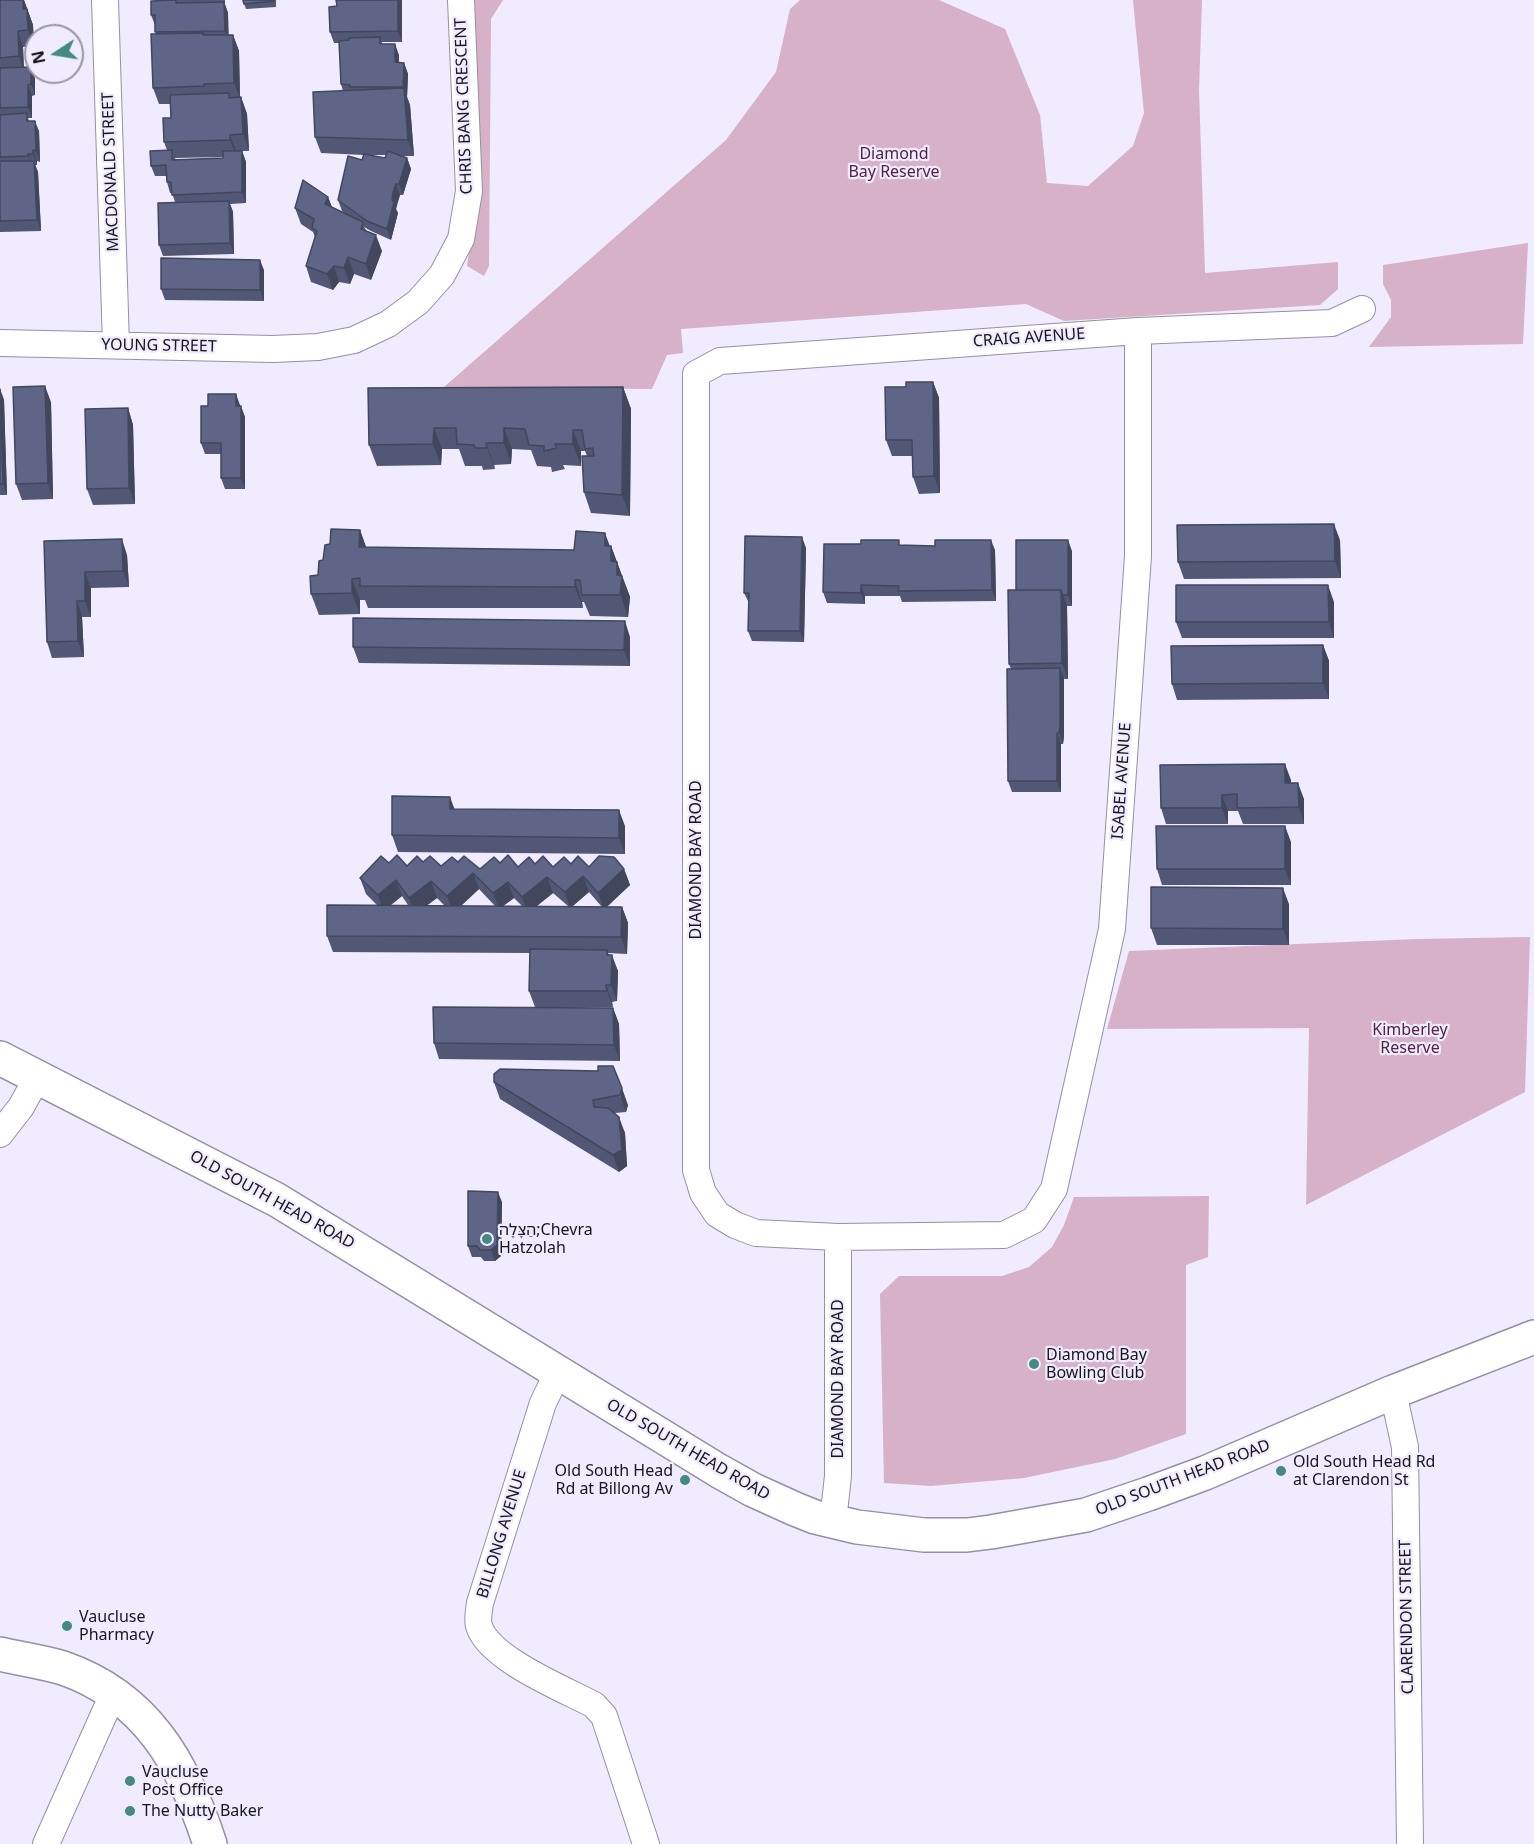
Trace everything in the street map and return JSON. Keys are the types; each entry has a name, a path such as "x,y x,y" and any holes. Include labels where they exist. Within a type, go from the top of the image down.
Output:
{"main road":[{"name":"OLD SOUTH HEAD ROAD","path":"0,1058 277,1200 753,1490 795,1509 833,1521 886,1532 966,1535 1086,1515 1205,1473 1393,1392 1534,1336"},
{"path":"0,1654 61,1668 90,1679 114,1692 144,1718 170,1753 193,1797 210,1844"}],"street":[{"name":"MACDONALD STREET","path":"105,0 116,345"},
{"name":"CHRIS BANG CRESCENT","path":"318,347 354,340 388,324 418,302 442,275 461,239 469,191 461,0"},
{"name":"CRAIG AVENUE","path":"696,374 720,361 1138,331 1332,323 1362,309"},
{"name":"ISABEL AVENUE","path":"1034,1220 1054,1189 1112,929 1138,556 1138,331"},
{"name":"YOUNG STREET","path":"0,343 273,349 318,347"},
{"name":"DIAMOND BAY ROAD","path":"696,374 696,1170 703,1193 717,1214 735,1225 756,1233 838,1237 1004,1235 1034,1220"},
{"path":"0,1134 13,1120 37,1078"},
{"name":"DIAMOND BAY ROAD","path":"833,1521 838,1476 838,1237"},
{"name":"BILLONG AVENUE","path":"558,1372 543,1403 480,1603 478,1625 486,1642 504,1658 594,1705 604,1716 646,1844"},
{"name":"CLARENDON STREET","path":"1393,1392 1405,1447 1410,1844"},
{"path":"46,1844 114,1692"}],"green space":[{"path":"463,0 503,0 491,19 489,266 484,276 467,266 472,232"},
{"name":"Diamond Bay Reserve","path":"800,0 939,0 1005,29 1040,115 1047,183 1088,186 1133,146 1144,113 1133,0 1202,0 1199,90 1205,273 1338,262 1338,289 1320,305 1064,321 1026,304 681,329 683,353 667,355 652,389 444,387 726,140 776,72 790,9"},
{"path":"1528,243 1523,344 1369,347 1391,317 1391,300 1383,284 1383,265"},
{"name":"Kimberley Reserve","path":"1530,937 1525,1092 1306,1205 1309,1028 1107,1029 1129,951 1417,939"},
{"name":"Diamond Bay Bowling Club","path":"1209,1196 1208,1257 1186,1265 1186,1434 1115,1459 1024,1478 931,1486 884,1483 880,1294 899,1276 1002,1276 1029,1267 1052,1247 1064,1225 1074,1197"}],"building":[{"path":"0,0 23,0 23,9 27,9 28,24 24,24 24,30 18,31 19,56 0,58"},
{"path":"176,0 176,3 224,2 225,31 155,32 155,15 151,15 151,1"},
{"path":"243,0 274,0 274,1 244,4"},
{"path":"336,0 398,0 398,31 330,32 329,7 337,6"},
{"path":"203,33 203,35 233,35 234,83 153,88 151,34"},
{"path":"380,37 380,44 395,44 395,62 404,63 403,87 350,87 350,85 341,84 339,41 349,40 349,38"},
{"path":"24,67 24,84 31,84 28,85 28,107 0,108 0,68"},
{"path":"404,88 408,140 315,137 313,92"},
{"path":"229,93 229,98 241,97 243,134 230,135 230,140 164,142 163,118 171,118 170,95"},
{"path":"27,113 27,121 35,121 36,151 33,150 33,154 28,154 29,156 0,157 0,115"},
{"path":"172,150 172,160 223,158 223,151 242,151 242,192 172,195 171,182 167,182 166,165 151,166 150,151"},
{"path":"388,151 407,158 399,184 396,184 393,192 394,202 387,229 367,221 338,200 348,156 362,160 364,154 385,158"},
{"path":"0,161 34,161 37,220 0,221"},
{"path":"303,180 328,197 325,204 363,222 361,229 376,235 366,264 348,257 344,268 334,266 327,274 306,266 317,231 312,228 314,219 295,208"},
{"path":"229,201 230,243 159,245 158,203"},
{"path":"161,258 260,260 260,290 161,289"},
{"path":"906,382 933,382 934,476 913,477 912,440 886,440 885,387 906,387"},
{"path":"45,386 48,483 16,484 13,387"},
{"path":"623,387 622,495 584,492 582,456 594,456 593,448 585,449 582,430 573,430 573,444 555,444 557,448 544,451 544,446 529,445 525,429 504,428 504,443 486,443 487,448 457,444 456,428 434,428 433,444 369,445 368,388"},
{"path":"0,389 3,484 0,484"},
{"path":"208,394 236,394 236,406 241,406 241,478 221,478 221,443 201,443 201,406 208,406"},
{"path":"128,408 129,488 87,489 85,409"},
{"path":"1334,524 1335,561 1178,562 1177,525"},
{"path":"331,529 360,530 359,547 574,550 576,531 605,533 605,546 611,546 611,561 617,562 617,575 622,576 620,595 582,595 580,580 575,580 575,587 360,586 360,578 352,579 352,593 311,594 310,576 318,575 319,561 323,560 325,545 330,544"},
{"path":"745,536 802,537 800,631 748,631 749,593 744,593"},
{"path":"122,539 123,571 85,572 85,601 77,601 78,641 47,642 44,541"},
{"path":"861,540 899,540 899,545 935,546 935,540 991,540 992,590 898,591 899,586 861,585 861,593 823,592 824,544 861,544"},
{"path":"1016,540 1068,540 1068,595 1063,595 1061,590 1016,590"},
{"path":"1176,585 1328,585 1329,622 1176,622"},
{"path":"1008,590 1061,590 1062,663 1009,664"},
{"path":"353,618 625,621 624,650 353,647"},
{"path":"1323,645 1323,683 1172,684 1171,646"},
{"path":"1060,668 1057,781 1008,781 1007,669"},
{"path":"1285,764 1285,783 1298,783 1299,807 1237,808 1237,794 1222,795 1222,808 1161,808 1160,765"},
{"path":"392,796 450,797 450,809 619,810 619,838 392,835"},
{"path":"1156,826 1285,826 1285,869 1157,869"},
{"path":"397,855 407,866 417,856 423,862 430,856 441,866 452,857 458,862 464,856 480,869 494,857 500,863 508,855 518,867 529,857 535,864 543,856 553,867 564,857 571,864 578,856 589,867 599,856 614,857 624,869 598,893 583,876 565,892 547,877 522,897 508,882 493,893 473,873 447,896 431,881 409,898 396,880 378,895 360,878 381,856 389,863"},
{"path":"1151,887 1283,888 1283,929 1151,928"},
{"path":"327,905 622,907 621,937 327,936"},
{"path":"530,949 607,950 607,955 612,955 611,985 606,985 607,991 529,991"},
{"path":"433,1007 613,1008 614,1045 434,1043"},
{"path":"598,1066 613,1066 622,1088 620,1095 593,1100 594,1107 608,1108 619,1117 622,1150 613,1155 494,1082 494,1074 500,1069 598,1071"},
{"name":"הַצָּלָה;Chevra Hatzolah","path":"468,1191 498,1192 497,1245 491,1250 480,1250 477,1246 468,1246"}],"place":[{"name":"הַצָּלָה;Chevra Hatzolah","path":"487,1239"},
{"name":"Diamond Bay Bowling Club","path":"1034,1364"},
{"name":"Old South Head Rd at Clarendon St","path":"1281,1471"},
{"name":"Old South Head Rd at Billong Av","path":"685,1480"},
{"name":"Vaucluse Pharmacy","path":"67,1626"},
{"name":"Vaucluse Post Office","path":"130,1781"},
{"name":"The Nutty Baker","path":"130,1811"}]}
